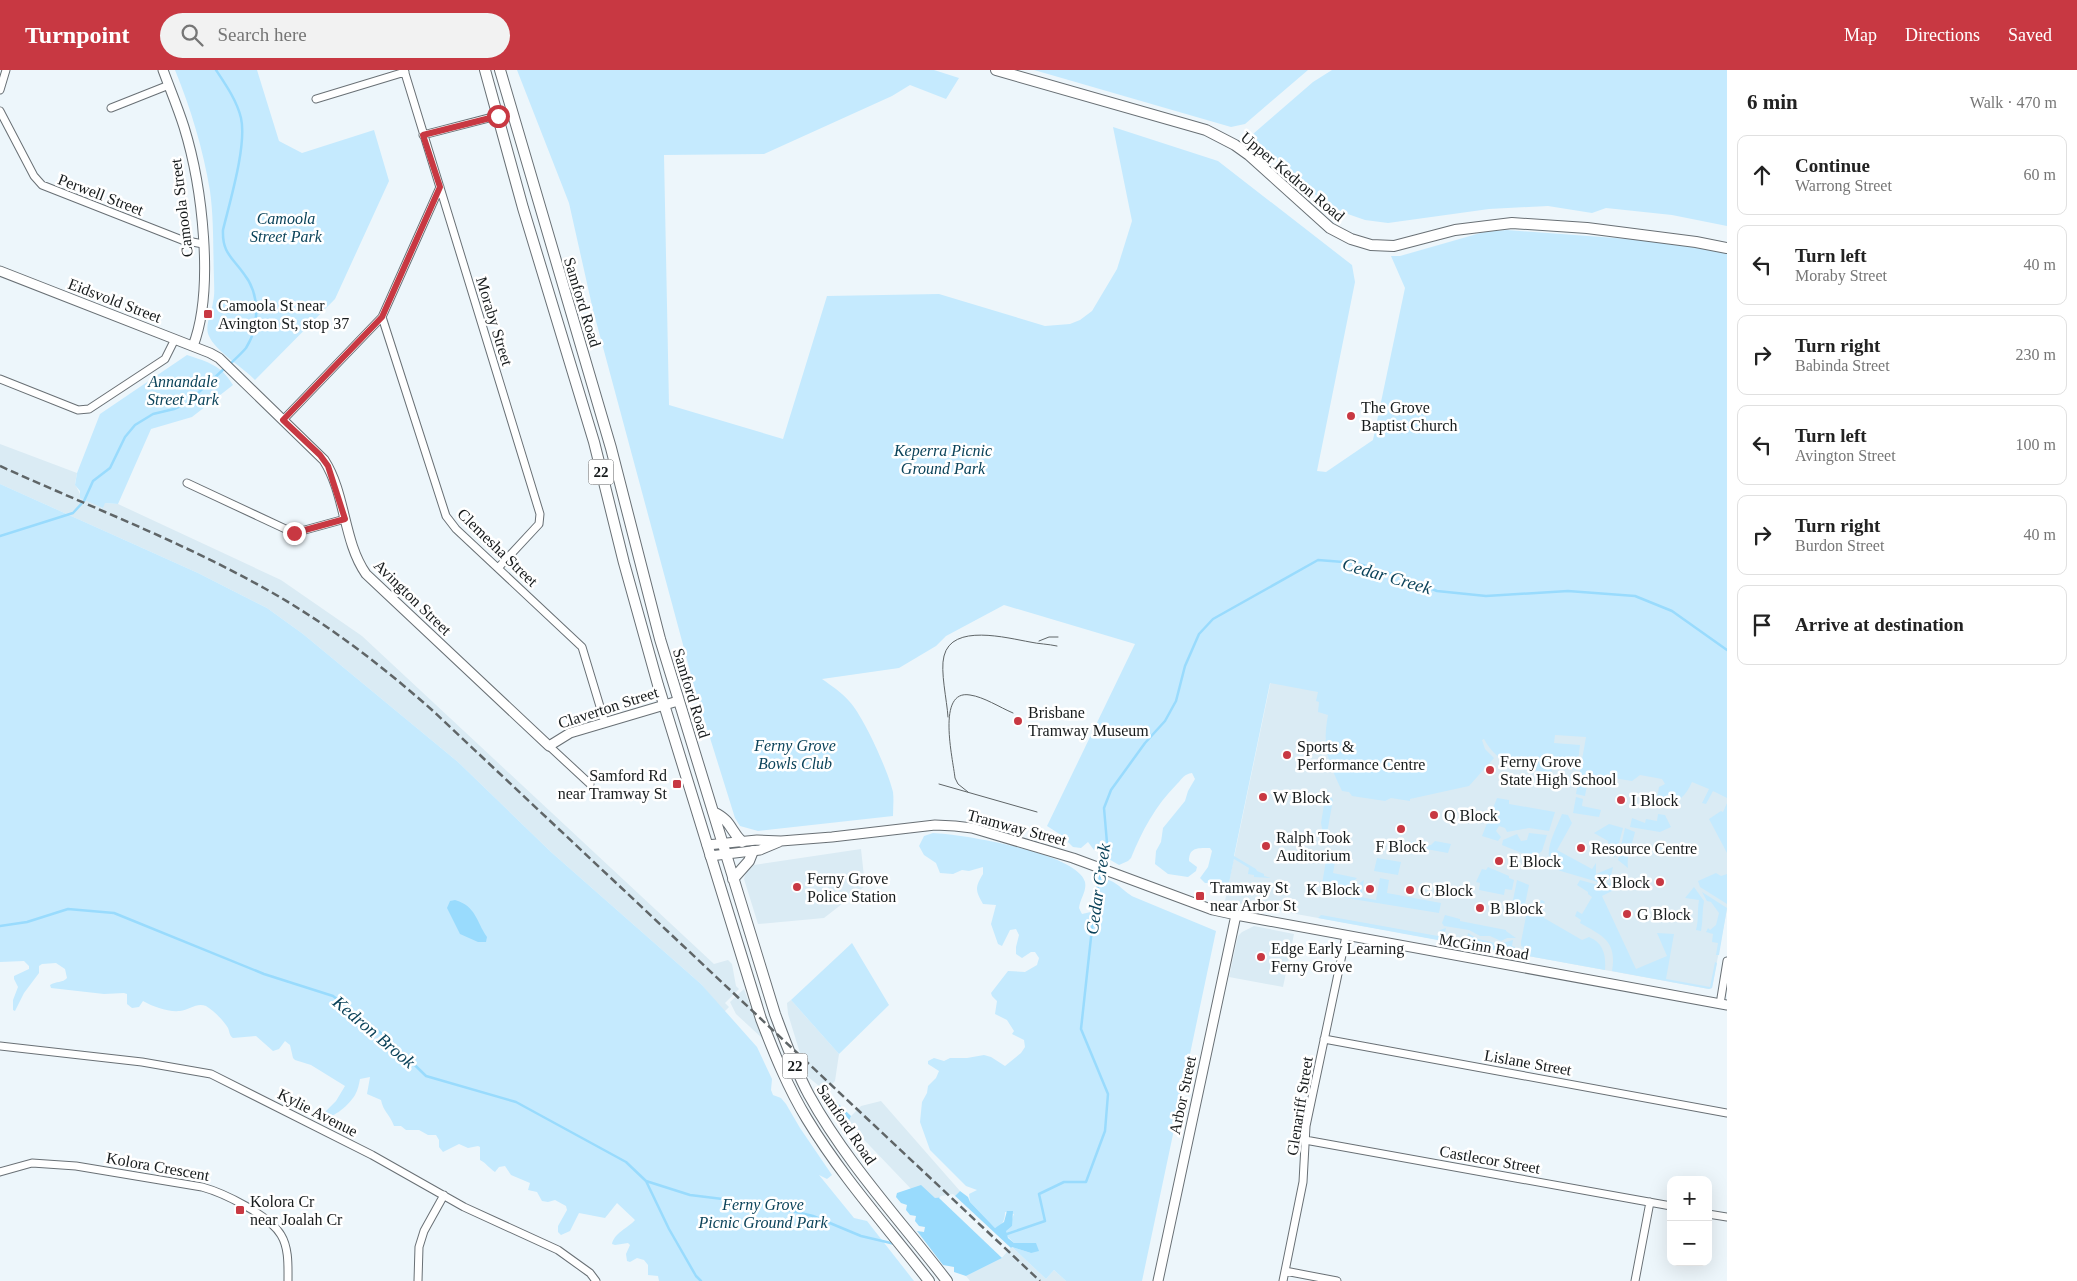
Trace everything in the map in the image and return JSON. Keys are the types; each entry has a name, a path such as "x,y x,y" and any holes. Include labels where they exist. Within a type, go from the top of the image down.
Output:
{"main road":[{"name":"Samford Road","path":"485,70 594,442 626,573 664,704 761,1019 786,1080 830,1154 929,1281"},
{"name":"Samford Road","path":"500,70 595,391 678,701 788,1052 808,1093 843,1148 947,1281"},
{"name":"Upper Kedron Road","path":"996,70 1206,130 1235,145 1249,155 1330,228 1360,242 1394,246 1455,230 1512,223 1587,228 1696,242 1727,248"},
{"path":"713,812 726,818 742,842"},
{"path":"733,879 749,861 753,851"}],"street":[{"path":"0,90 6,70"},
{"name":"Camoola Street","path":"162,70 169,85 188,144 199,198 202,244 202,295 197,333 193,346"},
{"path":"316,99 404,71"},
{"name":"Moraby Street","path":"404,71 540,514 538,524 499,568"},
{"path":"111,108 169,85"},
{"name":"Perwell Street","path":"0,111 34,176 47,188 182,240 202,244"},
{"path":"423,135 512,112"},
{"path":"283,420 382,317 440,187"},
{"name":"Eidsvold Street","path":"0,271 193,346 219,358"},
{"name":"Clemesha Street","path":"382,317 446,516 456,529 582,647 605,722"},
{"path":"0,379 78,410 89,408 165,359 175,339"},
{"name":"Avington Street","path":"219,358 320,455 328,466 358,561 366,574 590,784"},
{"path":"187,483 294,533 345,519"},
{"name":"Claverton Street","path":"549,746 564,735 678,701"},
{"name":"Tramway Street","path":"724,849 742,842 757,840 781,842 935,825 972,828 1073,858 1213,910 1236,915"},
{"name":"Tramway Street","path":"709,851 724,849 753,851 781,842"},
{"name":"McGinn Road","path":"1236,915 1723,1005"},
{"name":"Arbor Street","path":"1158,1281 1236,915"},
{"name":"Glenariff Street","path":"1283,1281 1303,1182 1304,1140 1346,936"},
{"path":"1723,1005 1727,961"},
{"name":"Lislane Street","path":"1324,1039 1727,1113"},
{"name":"Kylie Avenue","path":"0,1046 150,1063 211,1074 346,1141 464,1207 558,1250 590,1273 596,1281"},
{"name":"Castlecor Street","path":"1304,1140 1667,1205"},
{"name":"Kolora Crescent","path":"0,1172 32,1163 76,1166 215,1190 248,1208 281,1234 286,1250 288,1281"},
{"path":"418,1281 419,1247 424,1231 444,1195"},
{"path":"1635,1281 1650,1202"},
{"path":"1712,1215 1727,1217"},
{"path":"1285,1271 1337,1281"}],"shaded area":[{"path":"0,444 77,473 75,484 80,494 105,503 118,504 281,580 362,636 714,964 728,960 732,964 736,986 739,989 725,1003 729,1007 724,1012 701,984 551,852 458,762 303,634 267,608 198,573 0,484"},
{"name":"Ferny Grove State High School","path":"1727,550 1727,909 1712,988 1709,989 1225,901 1289,594"},
{"path":"861,849 865,886 824,918 758,924 744,879 746,872 754,865"},
{"name":"Edge Early Learning Ferny Grove","path":"1254,926 1294,934 1283,987 1229,977 1238,936"},
{"path":"744,989 762,1038 736,1014 730,1002"},
{"path":"791,1000 839,1054 835,1081 825,1091 807,1076 788,1014 787,1003"},
{"path":"881,1101 960,1191 943,1210 914,1192 848,1123 851,1116 861,1106"},
{"path":"1012,1247 1046,1279 1054,1270 1066,1281 970,1281 966,1276 1002,1258"}],"green space":[{"name":"Camoola Street Park","path":"175,70 257,70 279,141 302,153 374,130 389,181 335,299 255,380 217,348 209,336 208,323 214,296 213,224 210,191 196,129"},
{"path":"517,70 934,70 959,78 946,99 910,85 892,96 764,154 664,155 669,405 783,439 827,296 939,294 1045,326 1070,324 1080,320 1092,311 1117,269 1132,221 1113,127 1218,161 1352,265 1355,282 1317,471 1326,472 1373,440 1405,288 1391,256 1400,256 1484,232 1507,230 1669,242 1727,251 1727,798 1713,791 1706,804 1702,803 1709,789 1692,782 1683,797 1678,800 1669,804 1656,803 1659,787 1665,784 1662,779 1640,775 1632,781 1589,774 1585,796 1576,794 1586,737 1555,735 1554,743 1580,745 1577,770 1553,764 1551,773 1531,770 1512,764 1496,755 1484,739 1482,740 1485,749 1494,758 1469,786 1410,799 1410,801 1391,798 1385,801 1352,796 1349,792 1342,791 1330,763 1326,745 1328,715 1318,712 1319,702 1316,701 1318,692 1270,683 1234,856 1264,874 1264,876 1271,878 1254,877 1254,875 1248,874 1249,868 1234,859 1229,883 1205,883 1200,878 1208,867 1212,851 1210,848 1198,848 1192,851 1189,861 1197,867 1196,871 1188,877 1168,874 1155,864 1156,851 1161,842 1163,828 1185,801 1195,779 1192,773 1183,777 1169,792 1145,829 1131,858 1119,865 1107,858 1111,843 1104,842 1094,850 1088,842 1081,848 1073,847 1061,835 1047,826 1135,644 1004,605 946,636 936,646 899,668 822,679 849,701 862,719 881,758 893,792 893,816 758,831 740,826 735,818 696,693 593,310 569,203"},
{"path":"1034,70 1308,70 1245,124 1231,127"},
{"path":"1332,70 1727,70 1727,226 1672,215 1606,208 1592,213 1548,206 1489,209 1388,223 1365,220 1342,212 1313,193 1255,143 1253,134 1313,82"},
{"name":"Annandale Street Park","path":"187,355 208,362 219,369 233,385 192,417 151,429 118,504 105,503 103,508 80,498 80,491 75,485 77,473 100,414"},
{"name":"Ferny Grove Picnic Ground Park","path":"0,484 198,573 267,608 303,634 458,762 551,852 701,984 757,1047 772,1079 771,1090 773,1095 781,1098 786,1104 832,1175 827,1179 819,1175 854,1218 867,1221 914,1281 659,1281 658,1276 648,1275 648,1265 644,1260 637,1258 630,1262 627,1261 626,1254 630,1245 628,1243 612,1244 615,1237 635,1220 617,1203 605,1218 579,1213 570,1231 561,1235 558,1232 558,1226 567,1210 566,1206 555,1200 542,1201 537,1192 528,1190 530,1183 511,1175 505,1166 499,1167 495,1172 480,1160 480,1147 478,1146 468,1148 459,1144 443,1152 439,1147 439,1140 436,1135 428,1135 419,1130 406,1130 401,1126 394,1126 381,1100 367,1094 370,1077 360,1079 356,1093 345,1107 332,1116 323,1118 321,1116 336,1101 345,1086 311,1065 295,1060 290,1045 285,1041 279,1049 273,1051 256,1036 233,1038 224,1022 206,1006 199,1005 183,1010 170,1011 143,1001 139,1007 132,1008 127,1004 127,994 124,993 104,994 51,988 50,985 64,981 67,978 65,969 56,963 39,966 39,973 24,993 15,1011 13,1010 13,1000 18,987 14,976 29,969 29,966 24,961 0,962"},
{"path":"1326,793 1333,800 1325,844 1321,823"},
{"path":"1576,797 1583,799 1582,806 1601,810 1599,817 1573,813"},
{"path":"1497,798 1509,800 1509,804 1555,812 1549,831 1529,828 1507,832 1505,828 1499,826 1496,831 1501,837 1498,841 1482,836"},
{"path":"1727,803 1727,853 1709,819 1721,811 1723,812"},
{"path":"1562,814 1568,815 1572,823 1557,850 1592,869 1596,863 1596,874 1613,867 1610,880 1598,882 1564,872 1555,868 1550,862 1549,855 1552,838"},
{"path":"1658,814 1665,815 1671,827 1660,832 1630,827 1632,818 1645,823 1646,819 1657,821"},
{"path":"1609,824 1623,828 1615,858 1611,853 1608,841 1594,833"},
{"path":"1625,828 1635,832 1629,853 1628,868 1618,860"},
{"path":"933,833 991,841 1041,854 1062,862 1077,872 1085,882 1085,889 1079,908 1082,914 1097,909 1096,893 1098,882 1101,879 1106,879 1134,897 1216,931 1142,1281 1066,1281 1054,1270 1046,1279 1012,1247 1031,1253 1029,1243 1014,1243 1006,1235 1006,1229 1012,1226 1014,1214 1005,1212 1003,1222 995,1228 970,1202 969,1194 977,1190 966,1186 930,1150 920,1122 922,1102 927,1093 928,1086 936,1078 939,1071 928,1064 928,1061 934,1058 944,1061 950,1058 984,1055 1005,1066 1021,1053 1025,1047 1024,1040 1012,1034 1014,1031 1007,1020 995,1014 997,1001 991,993 1008,971 1025,972 1037,965 1039,958 1035,952 1031,952 1022,958 1016,954 1019,935 1016,929 1010,930 1002,946 998,944 991,924 996,905 983,904 977,892 978,882 983,874 983,867 969,871 962,870 953,874 940,873 936,863 924,855 919,846 924,836"},
{"path":"1529,833 1547,835 1542,851 1535,857 1502,845 1503,840 1517,834 1521,841 1527,840"},
{"path":"1424,840 1427,845 1431,845 1435,841 1451,844 1448,853 1409,846 1410,842"},
{"path":"1327,855 1336,856 1333,873 1357,878 1340,894 1321,890"},
{"path":"1377,858 1401,862 1398,875 1374,871"},
{"path":"1488,867 1514,880 1512,890 1505,889 1504,895 1479,890 1480,883 1476,882 1482,869 1486,870"},
{"path":"1716,873 1721,876 1727,874 1727,904 1700,887 1698,881"},
{"path":"1380,878 1389,880 1387,893 1441,903 1439,913 1346,898 1347,892 1364,880 1361,897 1376,900"},
{"path":"1517,880 1529,885 1525,904 1511,910"},
{"path":"1580,880 1598,885 1611,883 1614,890 1602,896 1636,969 1667,956 1657,933 1674,934 1666,979 1710,987 1715,962 1717,963 1712,988 1612,971 1613,961 1610,946 1602,936 1580,923 1581,920 1575,916 1577,911 1582,914 1592,897 1577,885"},
{"path":"1694,887 1704,901 1701,931 1696,930 1699,900 1685,898"},
{"path":"1702,892 1727,908 1719,955 1716,955 1718,943 1712,942 1713,934 1706,932 1708,928 1710,930 1716,925 1719,913 1711,902 1707,901"},
{"path":"1542,900 1545,902 1541,908 1544,910 1544,918 1582,940 1589,937 1601,946 1605,960 1605,970 1522,955 1523,947 1521,942 1528,906"},
{"path":"1321,915 1438,936 1440,930 1446,928 1443,941 1318,918"},
{"path":"1445,915 1460,919 1460,921 1506,930 1516,938 1507,938 1501,941 1490,936 1480,936 1469,930 1444,926 1442,923"},
{"path":"1468,933 1478,939 1499,944 1513,940 1514,953 1466,945"},
{"path":"852,943 889,1005 839,1054 791,1000"}],"water":[{"path":"455,900 467,906 475,915 487,937 486,942 478,942 460,934 447,908 450,901"},
{"path":"825,1091 851,1116 848,1123 836,1121 824,1101 823,1092"},
{"path":"921,1185 935,1198 955,1196 960,1191 968,1197 970,1202 995,1228 1004,1222 1007,1211 1013,1211 1012,1226 1006,1231 1008,1238 1014,1243 1036,1243 1039,1251 1031,1253 1012,1247 1002,1258 966,1276 954,1272 954,1267 943,1265 917,1231 924,1232 925,1227 919,1226 915,1221 916,1216 910,1215 906,1210 907,1205 901,1203 896,1197 897,1193"}],"pier":[{"path":"953,1194 1011,1248 1002,1258 939,1198"}],"waterway":[{"path":"216,70 237,105 242,129 240,158 223,230 223,238 226,250 249,282 253,291 256,310 256,320 251,339 246,348 230,364"},
{"path":"0,536 73,513 84,501 93,481 110,468 125,437 135,425 153,414 174,409 187,403 225,368"},
{"name":"Cedar Creek","path":"1004,1235 1045,1221 1039,1194 1064,1182 1086,1182 1105,1131 1108,1094 1081,1029 1095,901 1107,843 1104,808 1111,790 1145,743 1165,721 1176,701 1185,666 1199,634 1213,619 1318,560 1356,563 1399,576 1437,591 1486,596 1568,591 1635,596 1672,611 1727,650"},
{"name":"Kedron Brook","path":"0,926 27,922 68,909 114,913 264,974 333,996 386,1037 426,1076 516,1102 626,1162 646,1181 669,1229 696,1276 701,1281"},
{"name":"Cedar Creek","path":"646,1181 690,1195 763,1204 813,1216 861,1236 895,1244"}],"tram line":[{"path":"948,717 943,662 949,646 958,639 981,635 1057,646"},
{"path":"1039,641 1049,637 1058,637"},
{"path":"968,792 958,784 955,778 949,727 953,703 960,696 970,695 986,700 1013,713"},
{"path":"939,784 1037,812"}],"railway":[{"path":"0,466 167,539 232,571 287,601 330,629 372,660 432,710 1040,1281"}],"place":[{"name":"Camoola St near Avington St, stop 37","path":"208,314"},
{"name":"The Grove Baptist Church","path":"1351,416"},
{"name":"Brisbane Tramway Museum","path":"1018,721"},
{"name":"Sports & Performance Centre","path":"1287,755"},
{"name":"Ferny Grove State High School","path":"1490,770"},
{"name":"Samford Rd near Tramway St","path":"677,784"},
{"name":"W Block","path":"1263,797"},
{"name":"I Block","path":"1621,800"},
{"name":"Q Block","path":"1434,815"},
{"name":"F Block","path":"1401,829"},
{"name":"Ralph Took Auditorium","path":"1266,846"},
{"name":"Resource Centre","path":"1581,848"},
{"name":"E Block","path":"1499,861"},
{"name":"X Block","path":"1660,882"},
{"name":"Ferny Grove Police Station","path":"797,887"},
{"name":"K Block","path":"1370,889"},
{"name":"C Block","path":"1410,890"},
{"name":"Tramway St near Arbor St","path":"1200,896"},
{"name":"B Block","path":"1480,908"},
{"name":"G Block","path":"1627,914"},
{"name":"Edge Early Learning Ferny Grove","path":"1261,957"},
{"name":"Kolora Cr near Joalah Cr","path":"240,1210"}],"route":[{"path":"294,533 345,519 328,466 320,455 283,420 382,317 440,187 423,135 498,116"}],"park label":[{"name":"Keperra Picnic Ground Park","path":"943,459"},
{"name":"Ferny Grove Bowls Club","path":"795,754"}]}
